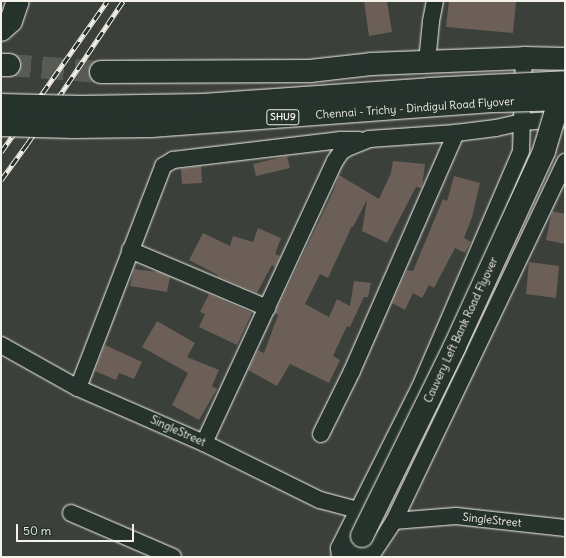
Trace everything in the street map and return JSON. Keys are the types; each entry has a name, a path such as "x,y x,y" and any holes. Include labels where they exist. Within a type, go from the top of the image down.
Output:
{"main road":[{"path":"1,30 11,21 18,1"},
{"path":"101,72 310,71 371,64 524,58 565,58"},
{"name":"Chennai - Trichy - Dindigul Road Flyover","path":"1,105 203,105 444,88 564,100"},
{"name":"Chennai - Trichy - Dindigul Road Flyover","path":"1,125 72,127 151,126 495,101 564,100"},
{"name":"Cauvery Left Bank Road Flyover","path":"352,557 454,348 540,158 564,100"}],"street":[{"path":"426,62 435,1"},
{"path":"340,557 339,548 420,387 521,151 524,58"},
{"path":"78,388 159,174 163,166 168,162 341,140 369,140 456,133 496,128 522,122 564,100"},
{"path":"321,434 352,371 456,133"},
{"path":"204,443 338,156 347,148 369,140"},
{"path":"370,557 394,521 565,162"},
{"path":"130,250 266,308"},
{"name":"SingleStreet","path":"1,345 78,388 204,443 320,500 358,510"},
{"path":"71,512 173,557"},
{"name":"SingleStreet","path":"394,521 456,516 565,528"}],"building":[{"path":"364,1 387,1 392,32 369,36"},
{"path":"449,1 516,1 513,33 446,27"},
{"path":"287,156 290,168 256,176 253,164"},
{"path":"393,161 425,164 422,188 416,187 387,243 362,231 367,200 353,227 352,226 328,278 320,274 305,304 329,317 337,299 350,306 354,281 371,283 368,297 364,297 350,327 347,326 333,356 340,360 329,383 290,364 277,386 248,370 258,350 264,353 278,315 275,313 333,192 339,175 379,199 391,173"},
{"path":"201,166 202,183 182,184 181,169"},
{"path":"454,176 480,183 472,217 464,238 471,242 465,253 455,248 434,288 429,285 422,298 413,293 405,310 392,303 407,270 413,271 443,199 447,201"},
{"path":"552,211 565,214 565,244 546,240"},
{"path":"258,228 281,238 275,254 280,256 275,267 272,265 257,293 217,276 218,275 189,260 203,233 230,246 233,236 253,242"},
{"path":"529,262 559,266 556,298 526,294"},
{"path":"134,269 158,272 170,277 167,292 130,286"},
{"path":"209,294 252,313 237,345 199,327 205,314 200,312"},
{"path":"157,321 195,343 187,357 219,370 212,386 217,389 199,420 172,405 188,373 142,347"},
{"path":"105,345 142,362 134,379 119,373 116,380 95,371"}],"tunnel":[{"path":"9,65 101,72"}],"railway":[{"path":"1,152 107,1"},
{"path":"1,180 27,144 123,1"}]}
